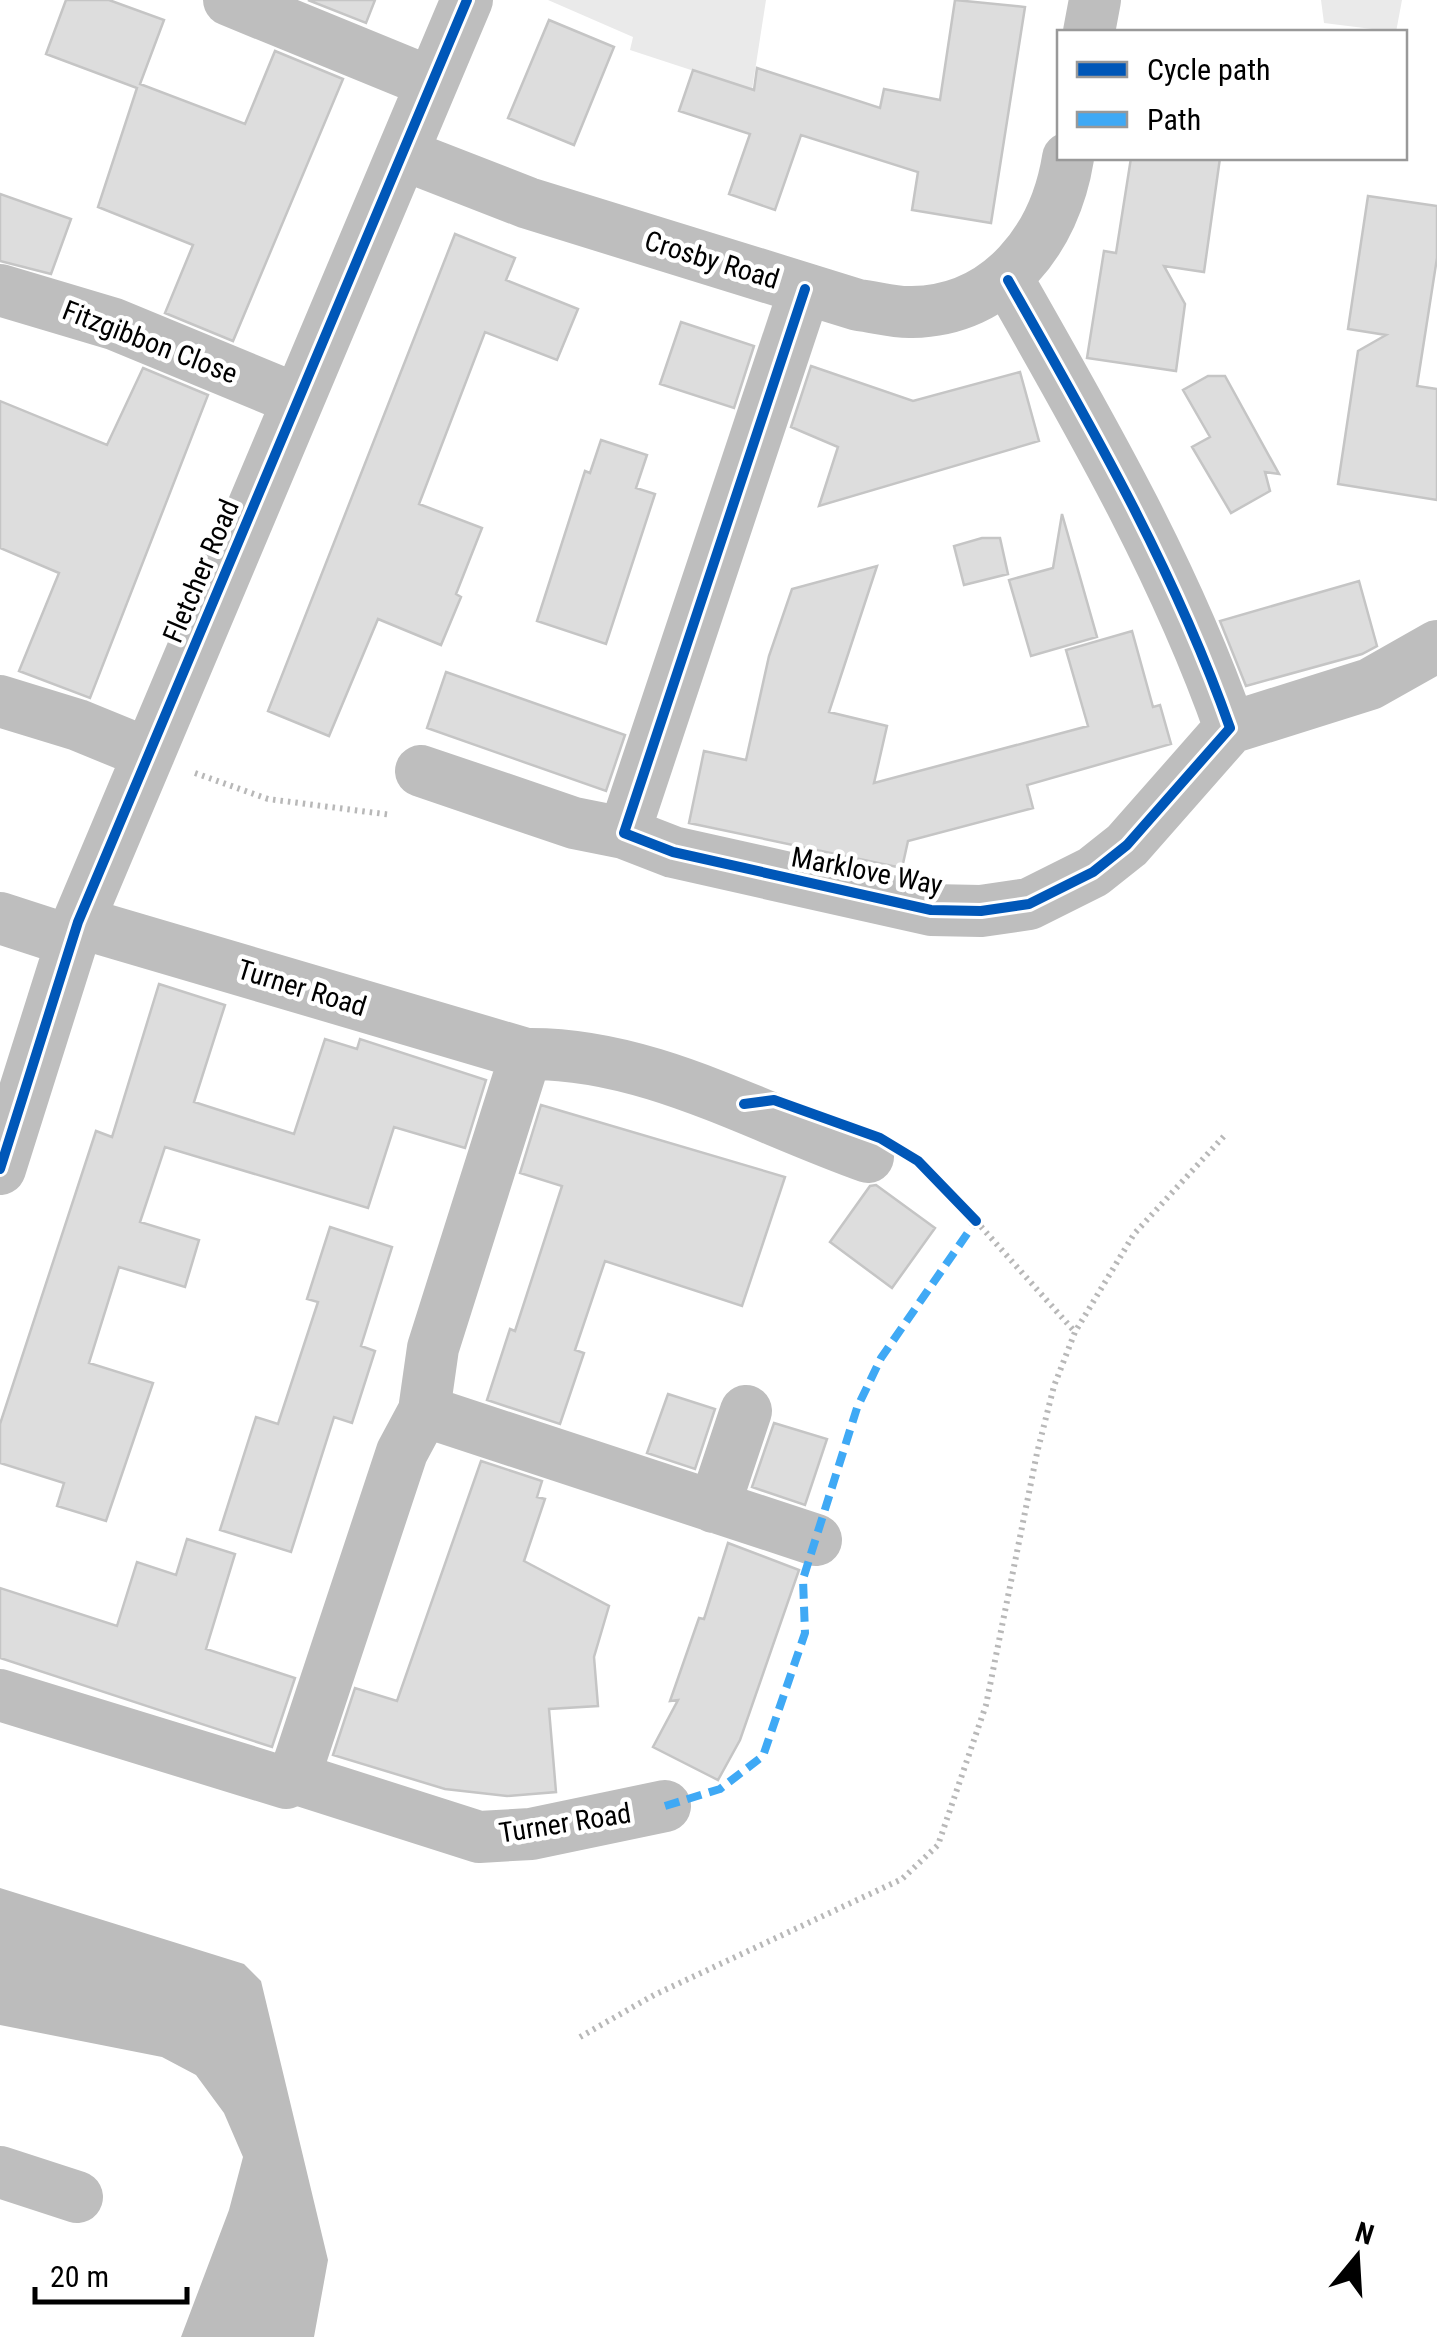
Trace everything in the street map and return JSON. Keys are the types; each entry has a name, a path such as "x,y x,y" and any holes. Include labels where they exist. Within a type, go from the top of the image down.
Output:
{"street":[{"path":"229,0 432,83"},
{"name":"Fletcher Road","path":"0,1169 75,931 467,0"},
{"path":"1089,30 1095,0"},
{"name":"Crosby Road","path":"402,154 528,203 858,305 912,312 957,306 1008,280 1040,241 1067,160"},
{"path":"1008,280 1162,559 1201,646 1230,728 1370,684 1437,646"},
{"path":"624,833 806,289"},
{"name":"Fitzgibbon Close","path":"0,290 114,324 298,400"},
{"path":"0,702 78,724 149,754"},
{"name":"Marklove Way","path":"420,771 558,818 624,833 673,852 931,910 981,911 1030,904 1093,872 1127,844 1230,728"},
{"name":"Turner Road","path":"0,918 75,931 526,1054 573,1054 744,1104 765,1119 868,1158"},
{"path":"294,1778 402,1452 424,1412 433,1348 526,1054"},
{"path":"714,1507 746,1411"},
{"path":"424,1412 816,1540"},
{"name":"Turner Road","path":"0,1695 286,1783 294,1778 480,1837 531,1834 665,1806"},
{"path":"0,2172 77,2197"}],"path":[{"path":"580,2036 654,1995 902,1879 938,1846 986,1705 1036,1453 1054,1386 1075,1332 1134,1234 1224,1135"},
{"path":"972,1218 1075,1332"}],"shaded area":[{"path":"548,0 766,0 752,90 630,50 633,37"},
{"path":"1321,0 1402,0 1396,30 1324,23"},
{"path":"0,1888 244,1964 261,1981 328,2260 314,2337 181,2337 229,2210 243,2157 224,2113 196,2075 162,2057 0,2025"}],"building":[{"path":"66,0 109,0 164,20 140,84 245,124 275,51 343,79 233,341 165,313 193,245 98,207 137,88 46,54"},
{"path":"308,0 375,0 366,23"},
{"path":"955,0 1025,7 991,223 912,210 918,172 801,135 775,210 729,194 750,134 679,111 693,70 754,90 757,68 880,108 884,89 940,100"},
{"path":"549,20 614,47 574,145 508,118"},
{"path":"1131,160 1220,160 1204,272 1164,266 1185,304 1176,371 1087,358 1104,251 1116,253"},
{"path":"0,194 71,219 51,274 0,261"},
{"path":"1368,196 1437,206 1437,258 1417,386 1437,389 1437,500 1338,484 1358,351 1386,335 1348,329"},
{"path":"455,234 515,258 506,280 578,309 557,360 485,332 419,504 482,528 456,594 461,597 441,645 378,619 329,736 268,711"},
{"path":"681,322 754,346 734,408 660,384"},
{"path":"811,366 913,401 1020,372 1039,441 819,506 838,447 791,427"},
{"path":"143,368 208,395 90,698 19,671 59,573 0,548 0,401 107,445"},
{"path":"1208,376 1225,376 1279,474 1265,472 1270,491 1231,513 1192,447 1210,437 1183,390"},
{"path":"601,440 647,455 636,488 655,494 606,644 537,621 585,471 590,473"},
{"path":"1062,514 1097,637 1031,656 1009,580 1053,568"},
{"path":"982,538 1000,538 1008,574 964,585 954,546"},
{"path":"877,566 829,712 887,726 874,783 1088,726 1066,650 1132,631 1153,707 1160,705 1171,744 1027,785 1033,808 908,841 902,868 689,823 704,751 746,760 769,656 792,589"},
{"path":"1359,581 1377,646 1362,654 1246,686 1220,621"},
{"path":"446,672 625,735 606,791 427,728"},
{"path":"159,984 225,1005 194,1102 294,1134 325,1039 357,1049 360,1039 486,1080 465,1148 394,1127 368,1208 165,1147 140,1222 199,1240 185,1287 119,1267 89,1363 153,1383 106,1521 57,1506 64,1483 0,1463 0,1424 96,1131 112,1137"},
{"path":"541,1105 785,1177 742,1306 605,1261 575,1350 584,1353 560,1424 487,1400 510,1329 515,1331 562,1186 520,1173"},
{"path":"876,1185 935,1228 892,1288 830,1242 870,1186"},
{"path":"330,1227 392,1247 361,1346 375,1351 352,1423 334,1417 291,1552 220,1530 256,1417 278,1424 318,1302 307,1299"},
{"path":"668,1394 715,1409 695,1469 647,1453"},
{"path":"774,1423 827,1439 805,1505 752,1487"},
{"path":"481,1461 542,1481 537,1497 545,1499 524,1561 609,1606 594,1657 598,1706 549,1709 556,1792 507,1796 445,1789 333,1755 355,1688 397,1701"},
{"path":"187,1539 235,1554 206,1649 295,1678 272,1747 0,1658 0,1588 117,1626 137,1562 176,1575"},
{"path":"728,1543 799,1570 740,1740 718,1780 653,1747 678,1700 670,1701 699,1618 704,1619"}],"marked path":[{"path":"665,1806 720,1789 763,1756 805,1633 803,1579 857,1408 881,1358 976,1221"}],"cycle path":[{"path":"0,1169 78,922 467,0"},
{"path":"805,289 624,833 673,852 931,910 981,911 1029,904 1093,872 1127,845 1230,728 1157,555 1008,280"},
{"path":"744,1104 774,1100 880,1138 918,1161 976,1221"}]}
